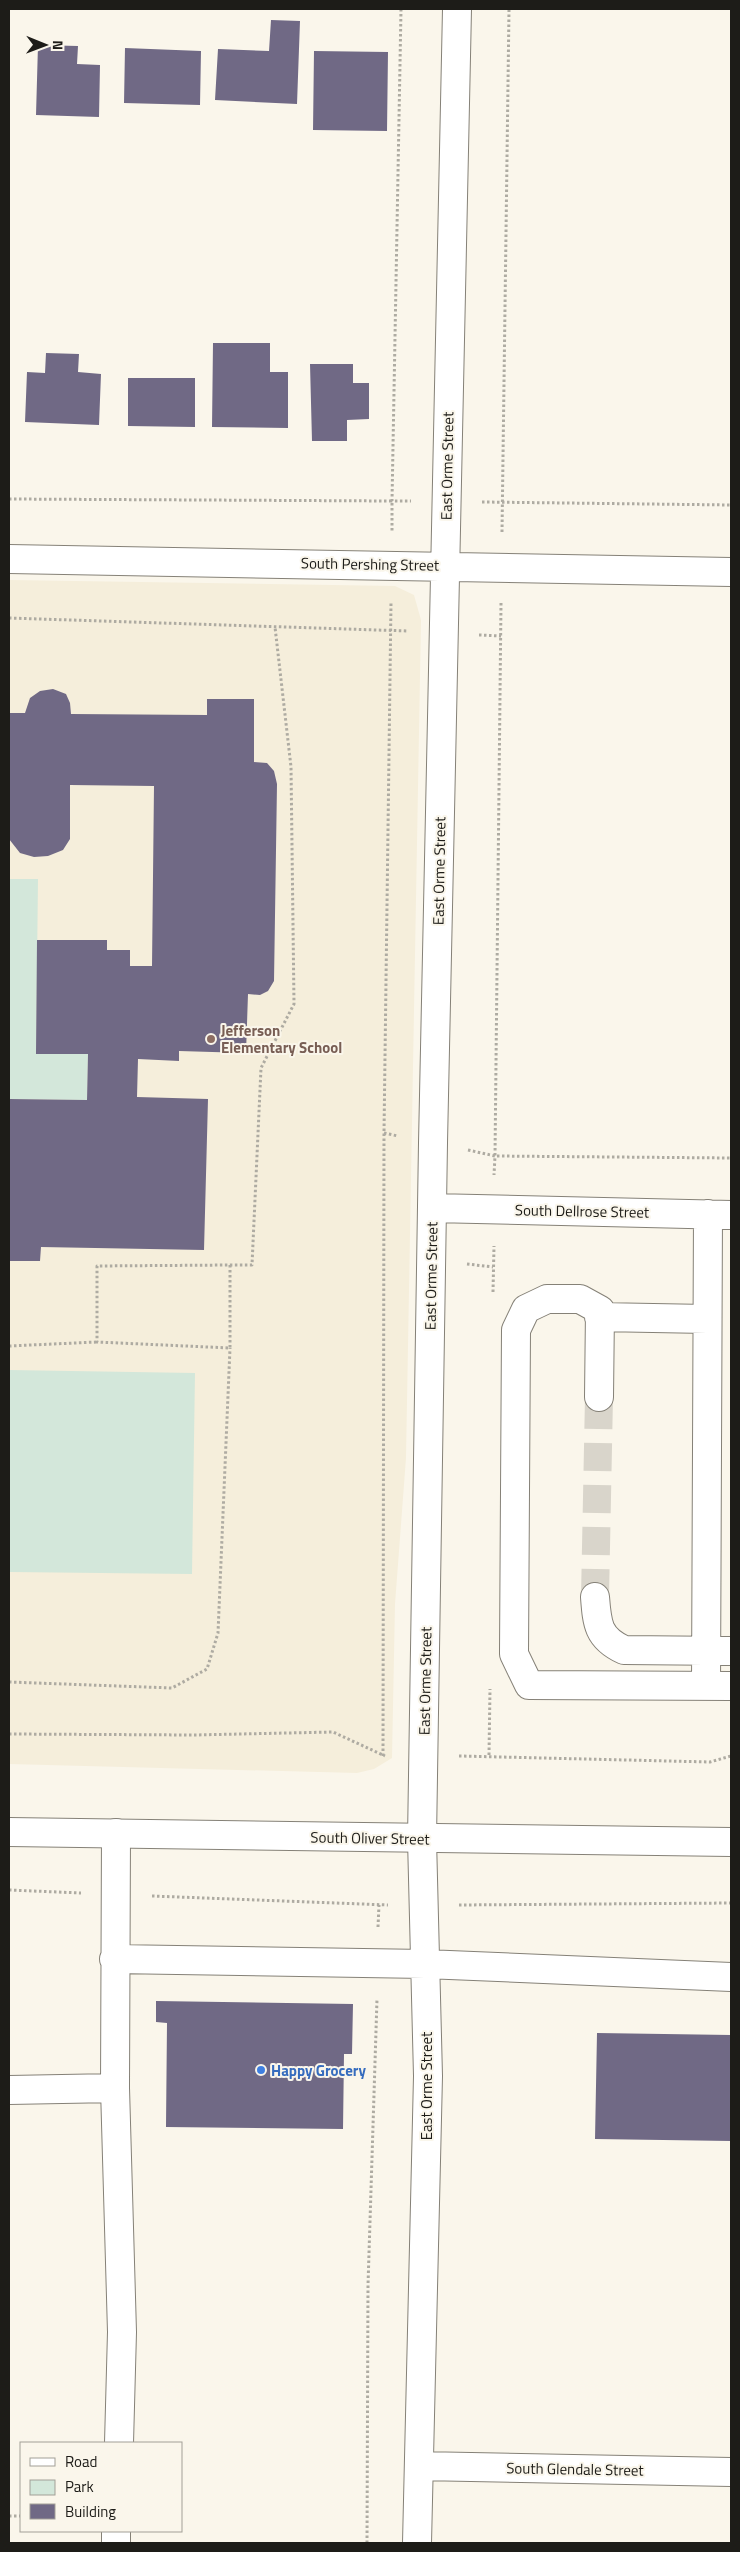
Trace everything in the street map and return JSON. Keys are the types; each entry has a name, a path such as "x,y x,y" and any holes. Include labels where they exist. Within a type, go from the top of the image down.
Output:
{"street":[{"name":"East Orme Street","path":"417,2543 428,2076 422,1839 423,1756 432,1208 457,9"},
{"name":"South Pershing Street","path":"9,559 391,564 731,572"},
{"name":"South Dellrose Street","path":"432,1208 719,1215"},
{"path":"600,1397 600,1310 580,1299 547,1299 526,1309 516,1330 514,1654 529,1685 719,1686 707,1318 719,1215"},
{"path":"600,1317 707,1318"},
{"path":"595,1597 597,1621 609,1643 624,1650 719,1651"},
{"name":"South Oliver Street","path":"9,1832 422,1839 728,1838"},
{"path":"116,1833 114,1959 115,2088 122,2332 119,2442"},
{"path":"114,1959 424,1964 731,1977"},
{"path":"9,2090 115,2088"},
{"name":"South Glendale Street","path":"419,2466 731,2472"}],"path":[{"path":"9,499 392,501 384,1133 383,1756"},
{"path":"9,618 390,630 501,636"},
{"path":"97,1342 97,1266 252,1265 261,1068 294,1004 291,767 275,627"},
{"path":"495,1156 731,1158"},
{"path":"9,1682 172,1688 207,1669 218,1633 230,1348 230,1265"},
{"path":"9,1346 97,1342 230,1348"},
{"path":"9,1734 194,1735 333,1732 383,1756 489,1755 710,1762 731,1756"},
{"path":"9,1890 379,1906 731,1903"},
{"path":"366,2543 368,2285 379,1906"}],"shaded area":[{"name":"Jefferson Elementary School","path":"9,580 395,586 414,595 421,620 406,1458 395,1604 392,1758 374,1769 357,1773 9,1764"}],"green space":[{"path":"9,879 38,879 36,1054 88,1054 87,1100 9,1099"},
{"path":"9,1370 195,1373 192,1574 9,1572"}],"building":[{"path":"271,20 300,21 297,104 215,100 218,49 269,51"},
{"path":"38,45 78,46 77,64 100,65 99,117 36,115"},
{"path":"125,48 201,51 200,105 124,103"},
{"path":"314,51 388,52 387,131 313,130"},
{"path":"213,343 270,343 270,372 288,372 288,428 212,427"},
{"path":"46,353 79,354 78,372 101,374 99,425 25,422 27,372 45,373"},
{"path":"310,364 353,364 353,383 369,383 369,419 347,420 347,441 312,441"},
{"path":"128,378 195,378 195,427 128,426"},
{"name":"Jefferson Elementary School","path":"53,689 66,694 70,703 71,714 207,715 207,699 254,699 254,762 267,763 274,771 277,784 274,981 268,991 260,995 248,994 246,1053 179,1051 179,1061 138,1059 137,1097 208,1099 204,1250 41,1247 40,1261 9,1261 9,1099 87,1100 88,1054 36,1054 37,940 107,940 107,950 130,950 130,966 152,966 154,786 70,785 70,839 63,850 48,856 34,857 20,853 9,839 9,713 25,713 30,698 40,691"},
{"path":"156,2001 353,2004 352,2054 344,2054 343,2129 166,2127 167,2023 156,2022"},
{"path":"597,2033 731,2035 731,2141 595,2139"}],"tunnel":[{"path":"595,1597 599,1397"}],"place":[{"name":"Jefferson Elementary School","path":"211,1039"},
{"name":"Happy Grocery","path":"261,2070"}]}
